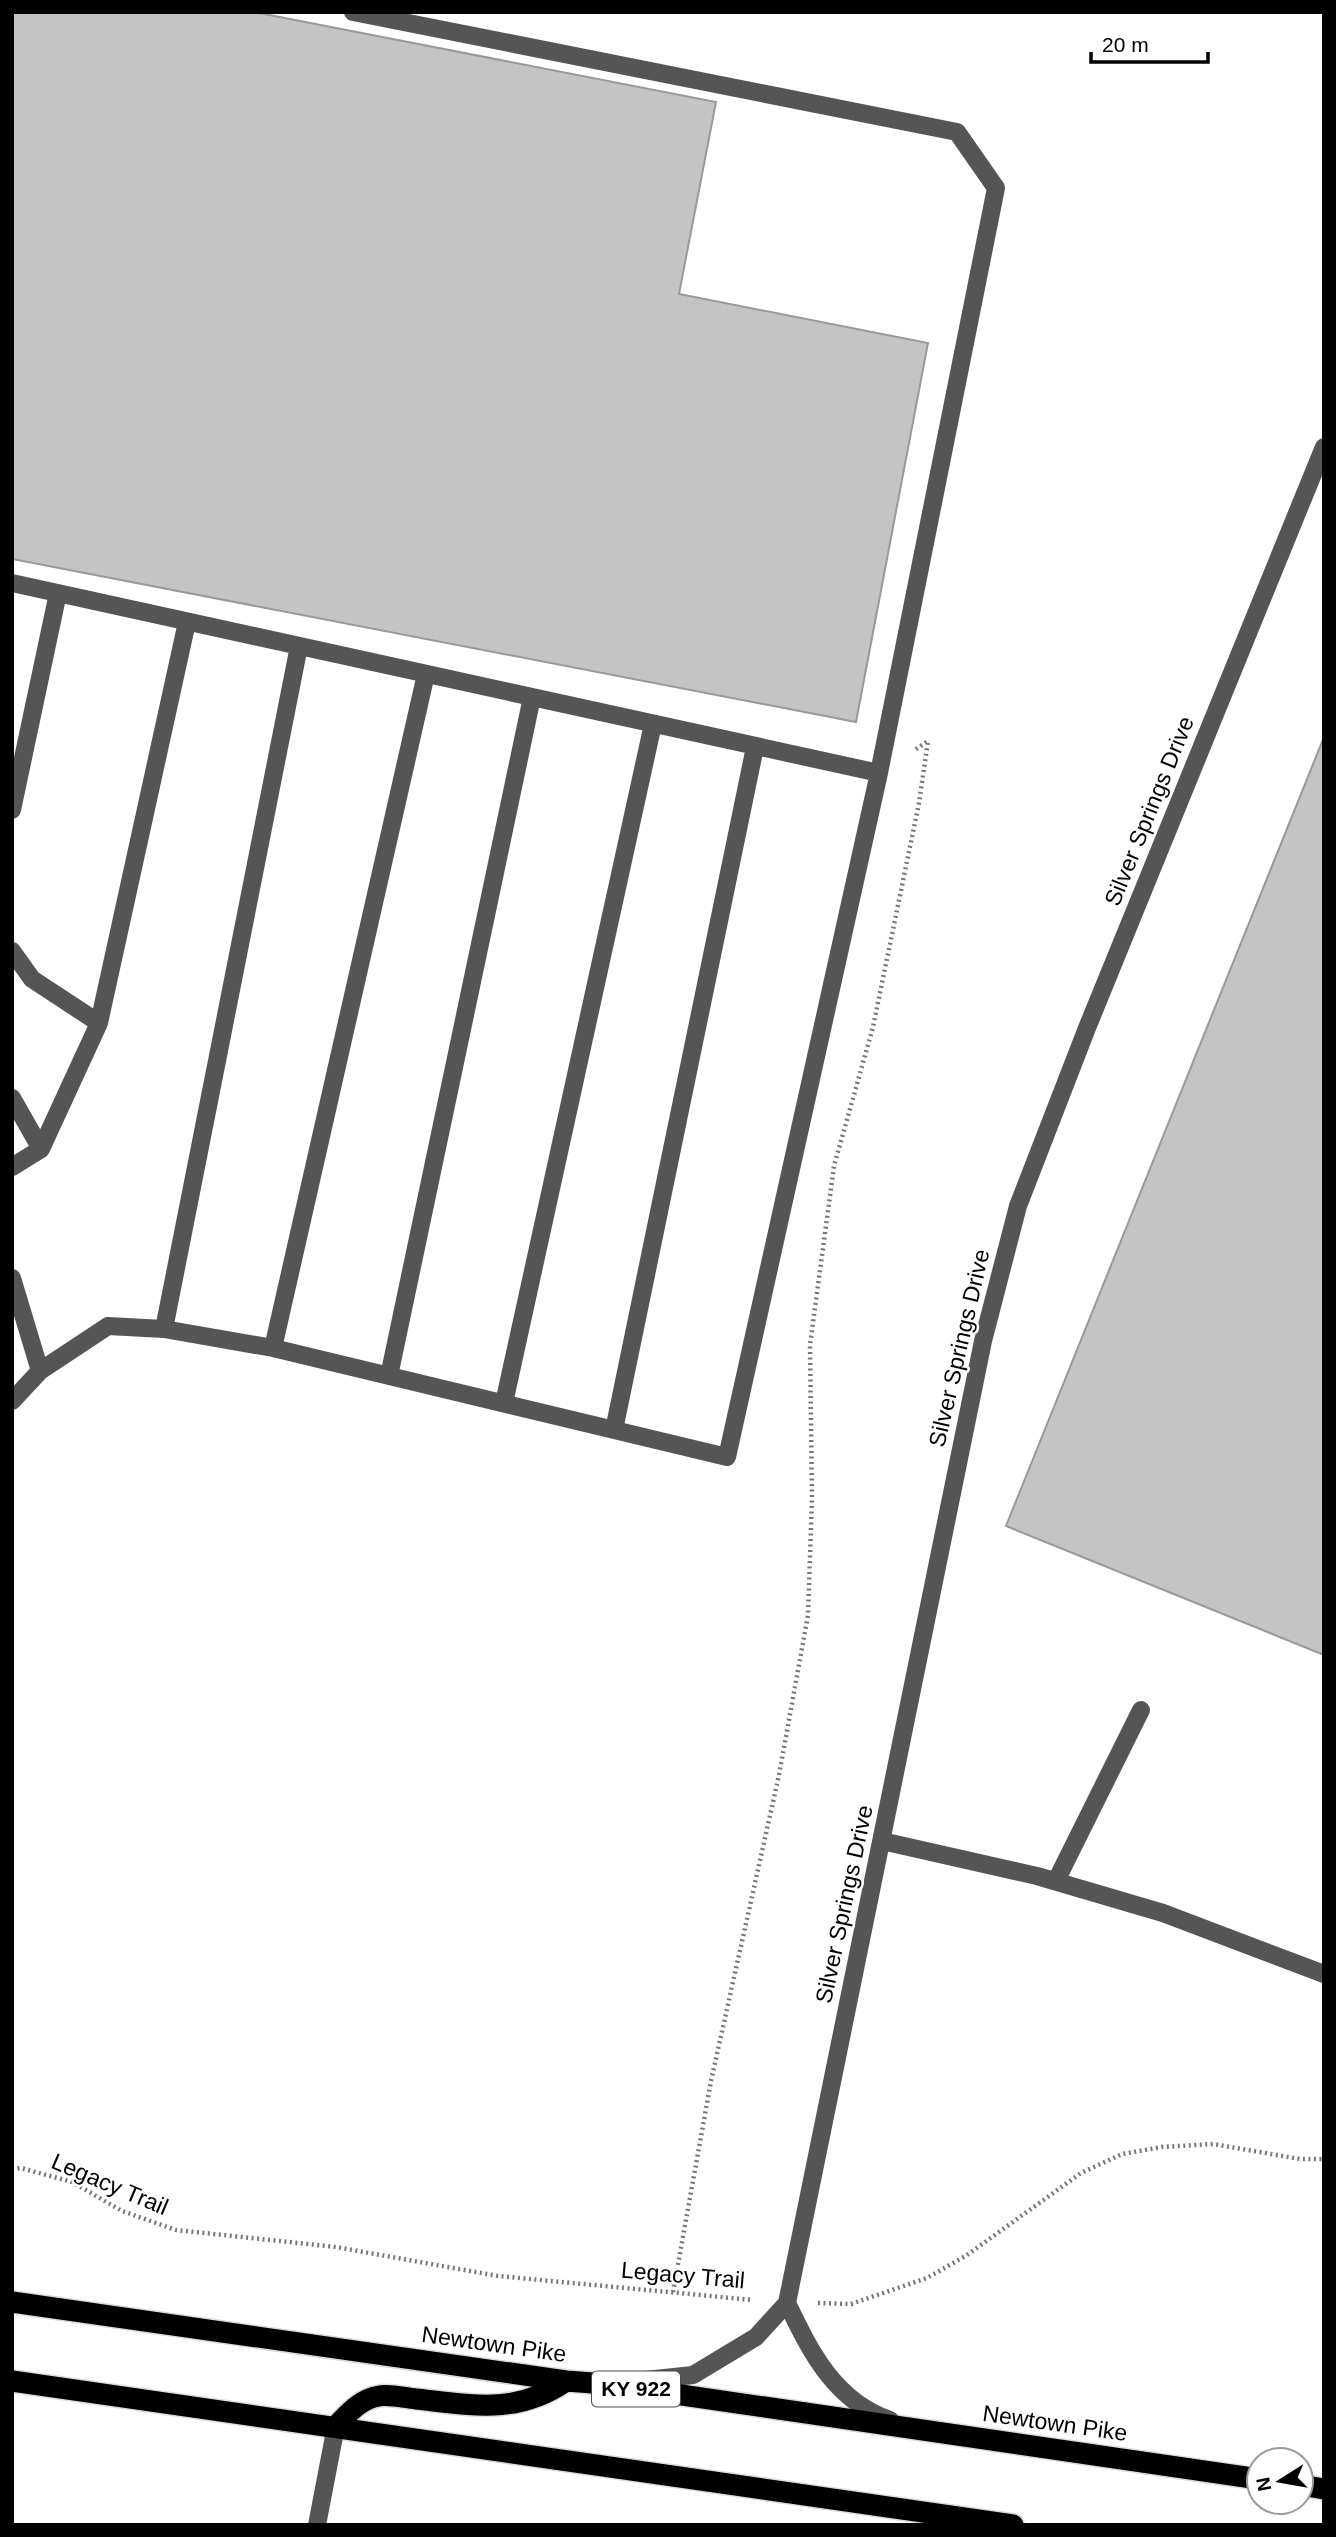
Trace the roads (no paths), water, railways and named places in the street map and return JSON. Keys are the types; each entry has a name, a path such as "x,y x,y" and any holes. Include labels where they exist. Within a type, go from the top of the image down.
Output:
{"highway":[{"name":"Newtown Pike","path":"12,2302 566,2381 606,2384 1245,2477"},
{"path":"12,2381 1013,2525"},
{"path":"336,2426 357,2405 379,2396 479,2407 509,2405 547,2395 566,2381"}],"street":[{"path":"12,1401 40,1371 108,1326 164,1329 273,1348 727,1457 879,773 996,188 957,132 353,12"},
{"name":"Silver Springs Drive","path":"787,2303 983,1341 1018,1206 1087,1028 1324,447"},
{"path":"12,583 879,773"},
{"path":"12,810 58,593"},
{"path":"12,1167 41,1149 99,1023 187,622"},
{"path":"164,1329 299,646"},
{"path":"273,1348 426,674"},
{"path":"389,1376 531,697"},
{"path":"504,1403 653,724"},
{"path":"614,1430 755,747"},
{"path":"12,951 32,979 99,1023"},
{"path":"12,1098 41,1149"},
{"path":"12,1278 40,1371"},
{"path":"1056,1881 1140,1710"},
{"path":"882,1841 1056,1881 1163,1913 1324,1975"},
{"path":"606,2384 693,2375 756,2337 787,2303 803,2336 831,2381 870,2413 921,2430"},
{"path":"317,2525 336,2426"}]}
